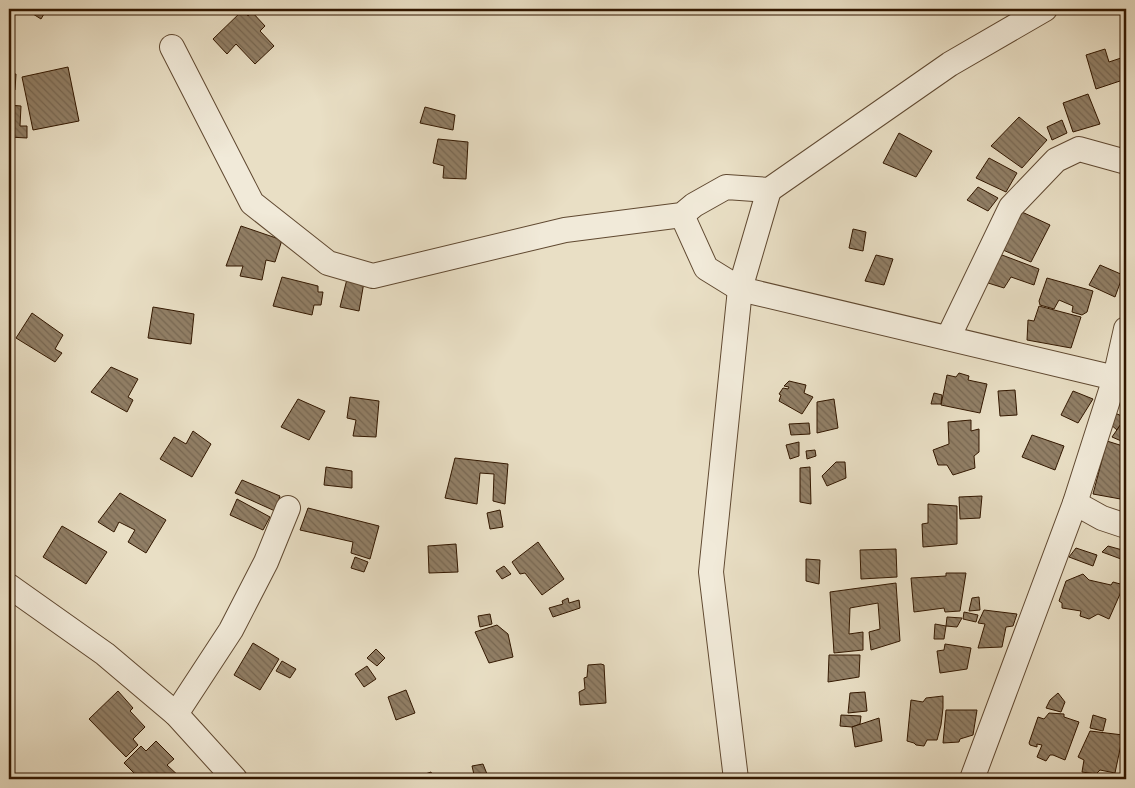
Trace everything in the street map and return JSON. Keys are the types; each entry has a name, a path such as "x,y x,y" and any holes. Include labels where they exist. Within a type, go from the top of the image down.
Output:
{"street":[{"path":"736,779 711,572 740,288 769,190 950,64 1045,9"},
{"path":"172,47 252,204 328,263 373,276 565,230 682,215 694,205 726,187 769,190"},
{"path":"948,338 1011,207 1056,160 1079,150 1126,162"},
{"path":"682,215 706,268 740,288 1121,378"},
{"path":"972,779 1121,378 1126,329"},
{"path":"1074,503 1102,518 1126,526"},
{"path":"176,714 231,630 266,562 288,508"},
{"path":"9,586 105,654 176,714 235,779"}],"building":[{"path":"25,9 47,9 41,19"},
{"path":"243,10 248,16 252,12 265,26 260,31 274,46 255,64 236,44 227,54 213,39"},
{"path":"1105,49 1109,62 1124,57 1126,79 1096,89 1086,55"},
{"path":"68,67 79,121 33,130 22,77"},
{"path":"9,74 16,74 15,90 9,90"},
{"path":"1088,94 1100,124 1073,132 1063,103"},
{"path":"9,105 21,106 20,126 27,126 27,138 9,137"},
{"path":"425,107 455,115 453,130 420,123"},
{"path":"1019,117 1047,140 1022,168 991,146"},
{"path":"1062,120 1067,133 1052,140 1047,127"},
{"path":"899,133 932,151 916,177 883,163"},
{"path":"438,139 468,142 466,179 443,178 444,166 433,163"},
{"path":"989,158 1017,173 1006,192 976,178"},
{"path":"978,187 998,198 988,211 967,200"},
{"path":"1022,212 1050,225 1031,262 1003,250"},
{"path":"241,226 282,240 275,262 266,260 262,280 240,276 243,266 226,266"},
{"path":"853,229 866,232 863,251 849,248"},
{"path":"876,255 893,259 884,285 865,281"},
{"path":"1002,255 1039,269 1034,285 1011,277 1004,288 985,282"},
{"path":"1100,265 1123,275 1115,297 1089,285"},
{"path":"282,277 318,286 318,292 323,292 321,305 314,305 312,315 273,306"},
{"path":"1047,278 1093,291 1087,312 1082,315 1072,312 1073,306 1059,300 1054,309 1040,305 1039,301"},
{"path":"347,279 364,282 359,311 340,307"},
{"path":"1039,306 1081,317 1071,348 1027,340 1028,320 1034,321"},
{"path":"153,307 194,314 191,344 148,338"},
{"path":"32,313 63,335 55,349 62,353 55,362 16,338"},
{"path":"111,367 138,379 128,397 133,400 127,412 91,392"},
{"path":"959,373 969,376 968,380 987,384 980,413 941,405 947,375 956,377"},
{"path":"789,381 806,385 804,393 813,397 802,414 779,401 781,395 779,394 783,388 788,389 789,387 784,386"},
{"path":"1015,390 1017,415 1000,416 998,391"},
{"path":"1073,391 1093,399 1078,423 1061,415"},
{"path":"934,393 942,395 941,404 931,404"},
{"path":"350,397 379,401 376,437 353,436 356,420 347,418"},
{"path":"298,399 325,411 309,440 281,427"},
{"path":"834,399 838,428 817,433 817,402"},
{"path":"1115,413 1126,418 1124,426 1121,424 1117,430 1110,424"},
{"path":"971,420 971,431 979,429 979,452 974,456 975,468 953,475 947,465 938,465 933,450 949,444 948,422"},
{"path":"809,423 810,434 791,435 789,424"},
{"path":"1121,424 1126,427 1126,443 1112,437"},
{"path":"193,431 211,444 192,477 160,459 174,437 186,444"},
{"path":"1032,435 1064,446 1055,470 1022,457"},
{"path":"1107,441 1126,447 1126,500 1093,494"},
{"path":"799,442 799,456 790,459 786,445"},
{"path":"815,450 816,456 807,459 806,451"},
{"path":"455,458 508,464 505,504 493,501 494,474 480,473 477,504 445,498"},
{"path":"836,462 845,462 846,478 827,486 822,476"},
{"path":"326,467 352,471 352,488 324,485"},
{"path":"810,467 811,504 800,502 800,468"},
{"path":"242,480 280,496 275,511 235,493"},
{"path":"120,493 166,520 146,553 128,542 135,530 119,522 114,532 98,522"},
{"path":"982,496 980,518 960,519 959,497"},
{"path":"237,499 270,517 263,530 230,515"},
{"path":"928,504 957,506 957,544 923,547 922,524 928,523"},
{"path":"308,508 379,526 370,559 351,553 353,542 300,530"},
{"path":"500,510 503,527 490,529 487,513"},
{"path":"62,526 107,552 86,584 43,557"},
{"path":"538,542 564,579 542,595 525,573 520,574 512,562"},
{"path":"456,544 458,572 429,573 428,546"},
{"path":"1108,546 1126,551 1126,554 1121,559 1102,552"},
{"path":"1076,548 1097,555 1093,566 1069,557"},
{"path":"896,549 897,577 861,579 860,550"},
{"path":"355,557 368,562 364,572 351,568"},
{"path":"806,559 820,560 819,584 806,581"},
{"path":"504,566 511,574 502,579 496,571"},
{"path":"946,573 966,573 960,611 945,612 944,608 914,612 911,578 946,576"},
{"path":"1083,574 1089,580 1111,585 1113,582 1124,585 1109,619 1098,614 1089,619 1080,616 1081,611 1062,608 1062,603 1059,601 1066,581"},
{"path":"896,583 900,641 871,650 869,632 880,629 878,603 850,608 849,634 863,632 863,650 834,653 830,592"},
{"path":"979,597 980,610 969,611 972,598"},
{"path":"568,598 569,603 579,600 580,608 553,617 549,608 563,604 562,601"},
{"path":"984,610 1017,614 1013,626 1006,627 1002,647 978,648 985,624 978,623"},
{"path":"964,612 978,615 976,622 963,619"},
{"path":"490,614 492,624 480,627 478,616"},
{"path":"947,617 962,618 957,627 946,626"},
{"path":"935,624 946,626 944,639 934,639"},
{"path":"497,625 508,634 513,657 489,663 475,632"},
{"path":"253,643 279,659 260,690 234,675"},
{"path":"945,644 971,648 967,669 940,673 937,651 944,650"},
{"path":"376,649 385,658 377,666 367,658"},
{"path":"829,655 860,655 859,677 828,682"},
{"path":"282,661 296,669 290,678 276,671"},
{"path":"588,665 604,665 606,703 580,705 579,692 585,689 584,678 587,677"},
{"path":"367,666 376,679 364,687 355,674"},
{"path":"406,690 415,713 396,720 388,697"},
{"path":"118,691 133,708 130,711 145,727 133,739 138,745 126,757 89,719"},
{"path":"865,692 867,711 848,713 850,693"},
{"path":"1058,693 1065,702 1061,712 1046,708 1050,700"},
{"path":"943,696 941,725 937,740 927,740 924,746 907,741 911,700 923,702 926,698"},
{"path":"946,710 977,710 973,735 960,739 959,742 943,743"},
{"path":"1049,713 1064,714 1064,717 1079,722 1065,760 1053,755 1050,755 1046,761 1037,757 1042,745 1037,744 1037,747 1029,743 1038,717 1044,719"},
{"path":"841,715 861,716 860,724 852,727 840,726"},
{"path":"1093,715 1106,719 1103,731 1090,728"},
{"path":"879,718 882,741 855,747 852,727"},
{"path":"1090,731 1123,735 1115,773 1100,770 1096,774 1082,772 1084,760 1078,757"},
{"path":"156,741 174,759 167,765 182,779 140,779 124,763 141,746 146,751"},
{"path":"483,764 489,779 475,779 472,766"},
{"path":"431,772 434,779 411,779"}]}
